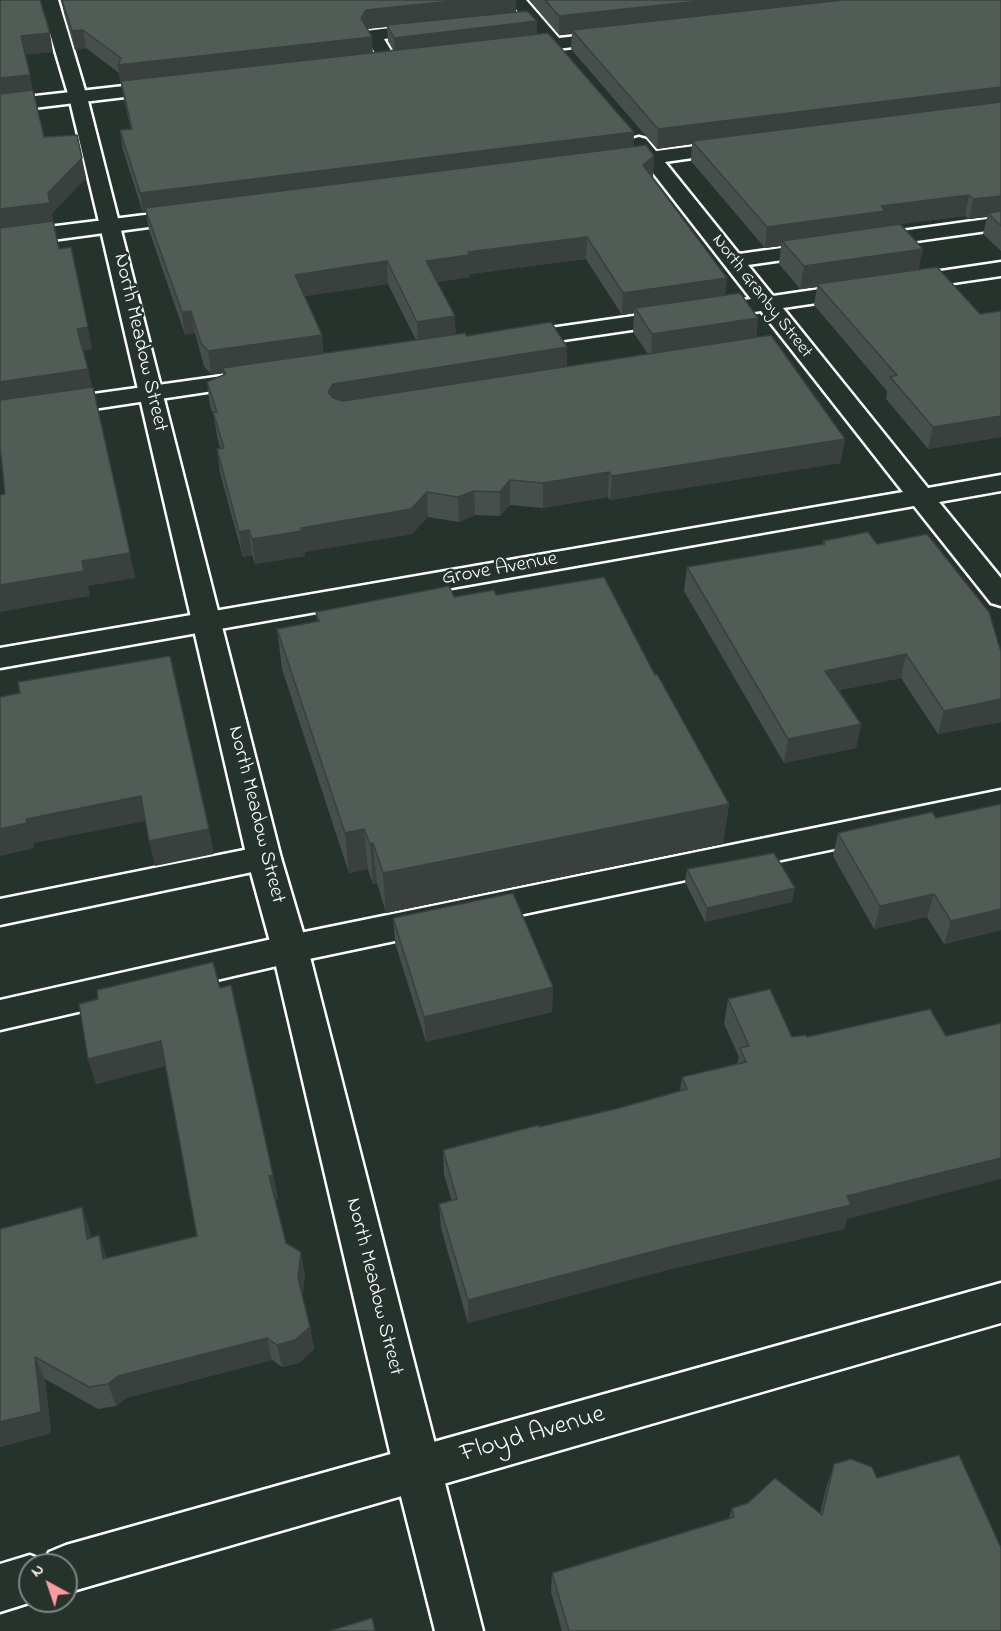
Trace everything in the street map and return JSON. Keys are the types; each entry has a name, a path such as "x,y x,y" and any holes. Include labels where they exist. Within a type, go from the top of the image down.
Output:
{"street":[{"name":"North Meadow Street","path":"49,0 78,97 111,226 264,858 290,949 417,1469 459,1631"},
{"path":"519,13 554,44 569,62"},
{"path":"366,64 395,61 373,35 453,26"},
{"path":"496,51 631,35"},
{"path":"0,106 187,85"},
{"name":"North Granby Street","path":"621,122 766,304 788,347 921,497 1001,597"},
{"path":"589,165 757,144"},
{"path":"0,240 216,212"},
{"path":"733,261 1001,223"},
{"path":"498,343 1001,269"},
{"path":"0,416 273,376"},
{"name":"Grove Avenue","path":"0,658 1001,483"},
{"path":"0,1015 290,949 1001,802"},
{"path":"0,912 264,858"},
{"name":"Floyd Avenue","path":"78,1566 1001,1303"},
{"path":"0,1588 18,1583"}],"building":[{"path":"0,0 40,0 50,33 21,36 30,75 0,78"},
{"path":"62,0 461,0 366,10 361,18 372,37 118,65 121,58 83,30 72,31"},
{"path":"545,0 709,0 559,16"},
{"path":"843,0 1001,0 1001,87 658,129 572,30"},
{"path":"527,11 537,21 394,38 387,25"},
{"path":"548,33 634,132 140,193 120,130 132,129 121,81"},
{"path":"33,90 44,137 77,135 82,158 48,193 50,203 0,209 0,94"},
{"path":"1001,102 1001,196 973,199 969,195 881,206 885,211 767,227 692,141"},
{"path":"646,145 654,156 643,165 727,278 623,293 587,237 468,252 469,255 426,261 455,316 417,322 387,261 295,275 322,335 208,351 201,343 191,311 182,312 145,208"},
{"path":"1001,211 1001,226 988,213"},
{"path":"53,221 59,249 71,247 88,327 77,329 88,369 0,382 0,228"},
{"path":"900,224 923,249 804,266 782,241"},
{"path":"937,267 980,314 1001,311 1001,416 933,427 890,377 897,375 817,284"},
{"path":"740,293 758,318 652,334 635,308"},
{"path":"551,322 567,347 333,384 328,392 333,398 343,401 771,335 845,439 612,476 609,472 543,483 510,480 500,492 474,491 458,497 427,492 411,509 252,539 249,530 239,532 217,449 224,448 213,412 217,412 207,382 226,374 222,368 465,333 466,336"},
{"path":"93,387 130,553 82,561 84,571 0,585 0,495 5,494 0,447 0,400"},
{"path":"868,532 877,544 927,534 989,612 1001,652 1001,699 944,711 906,654 825,671 861,724 788,739 687,567 825,544 823,541"},
{"path":"604,577 655,675 657,674 729,804 383,873 373,843 370,844 364,829 345,833 277,629 319,621 316,612 449,586 454,597 494,590 496,595"},
{"path":"170,656 209,829 149,841 141,796 26,819 27,823 0,829 0,697 20,693 18,682"},
{"path":"1001,804 1001,909 951,921 934,894 880,906 838,833 932,812 936,818"},
{"path":"774,853 795,888 707,908 687,869"},
{"path":"513,893 553,987 424,1017 393,918"},
{"path":"213,962 220,988 231,985 273,1175 269,1176 286,1243 301,1252 298,1278 310,1327 295,1340 277,1345 267,1338 118,1376 108,1384 89,1387 35,1357 41,1412 0,1422 0,1229 82,1207 87,1239 99,1235 103,1259 197,1236 161,1041 88,1059 79,1004 98,999 97,990"},
{"path":"770,989 792,1037 806,1035 807,1037 930,1009 946,1036 1001,1023 1001,1158 847,1196 851,1205 674,1246 468,1300 439,1204 457,1199 443,1150 539,1125 539,1127 619,1108 687,1089 682,1077 746,1062 740,1048 749,1046 728,999"},
{"path":"959,1455 1001,1548 1001,1631 569,1631 552,1573 734,1517 732,1508 748,1503 775,1478 822,1515 834,1464 851,1459 872,1467 877,1478"},
{"path":"372,1618 375,1631 329,1631"}]}
